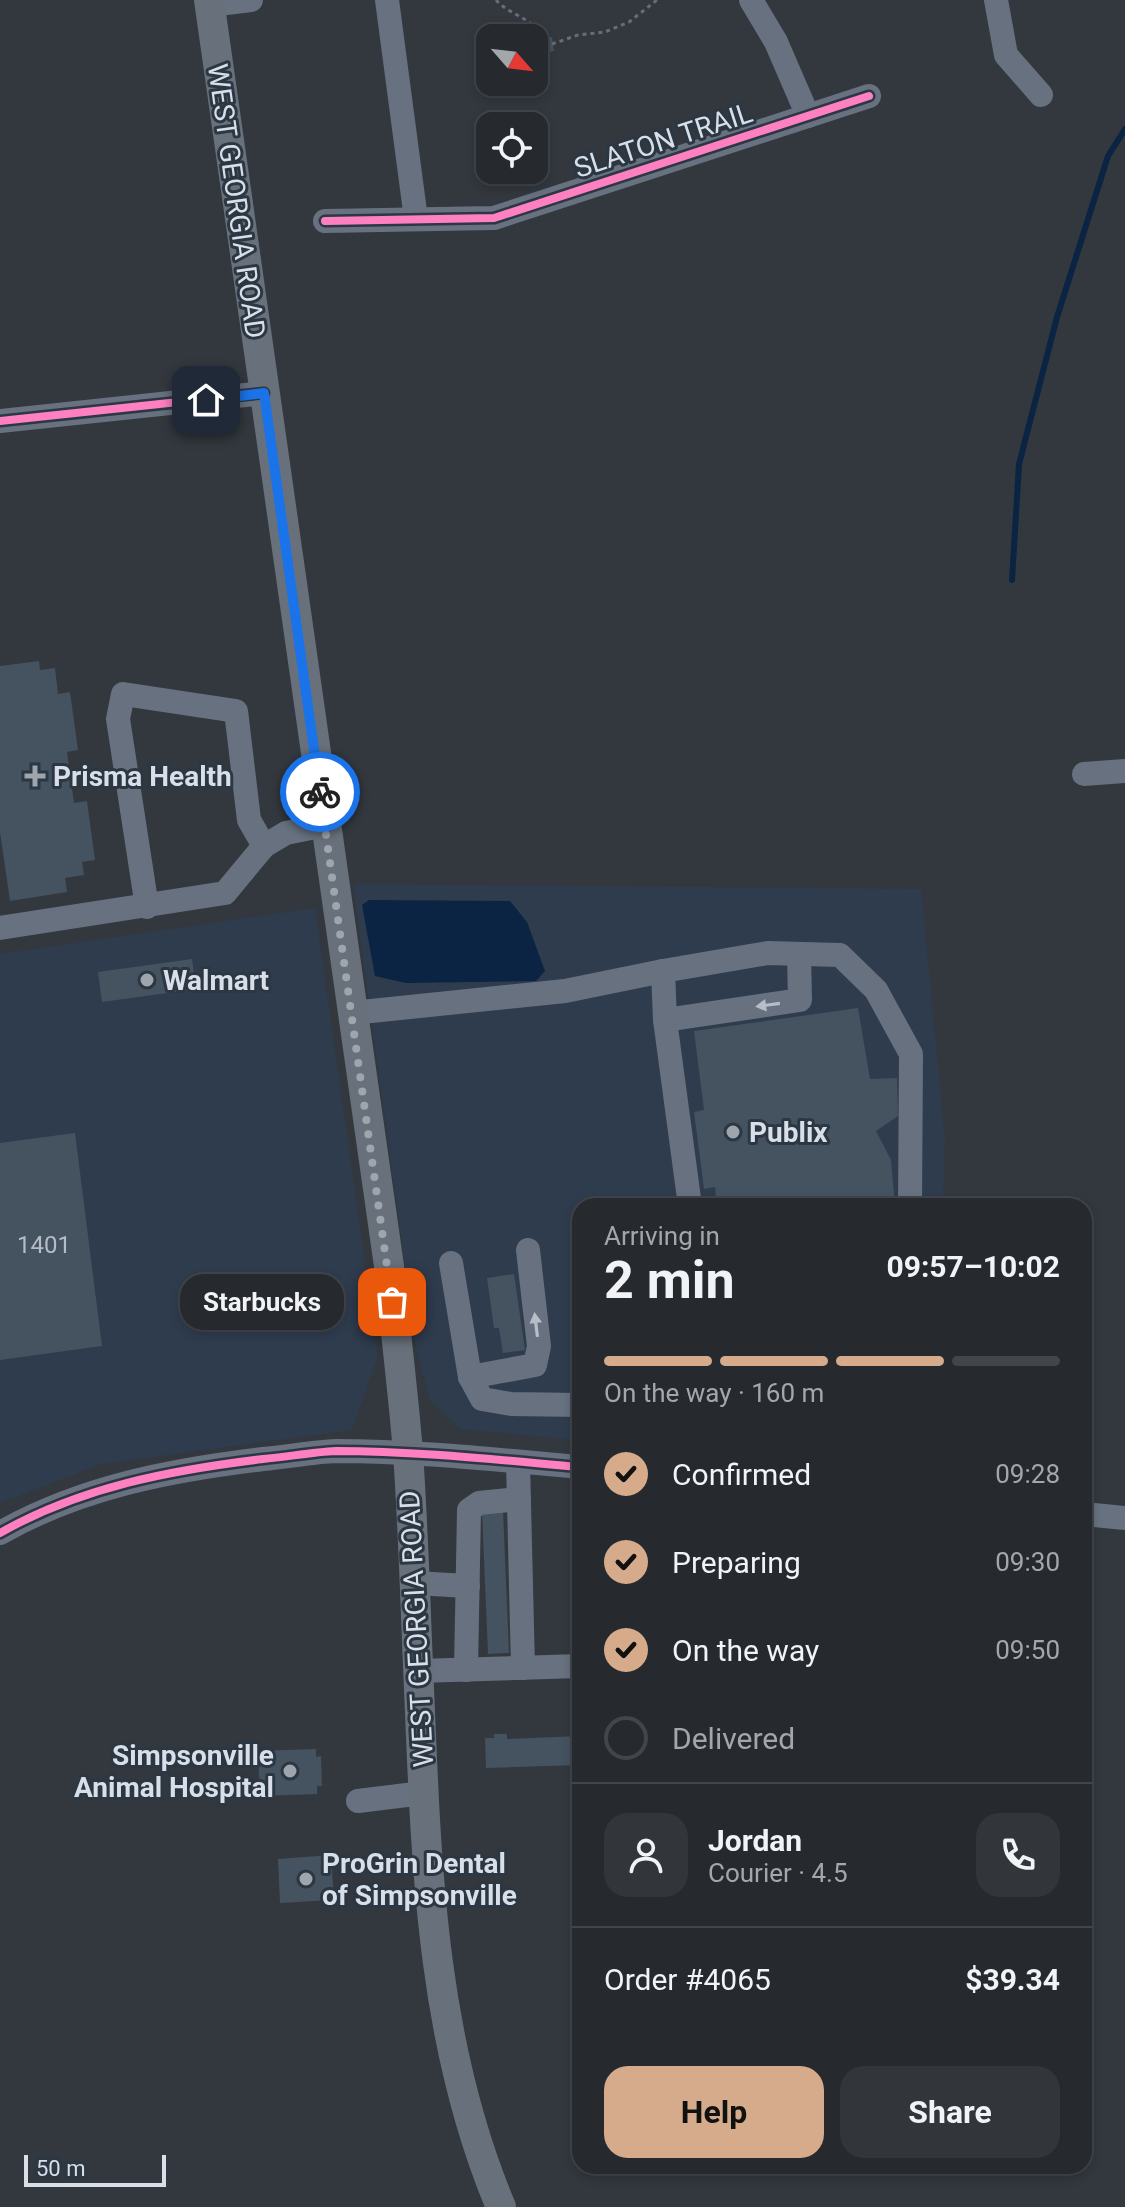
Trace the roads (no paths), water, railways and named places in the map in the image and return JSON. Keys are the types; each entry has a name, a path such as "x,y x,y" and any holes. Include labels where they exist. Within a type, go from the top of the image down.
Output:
{"main road":[{"name":"WEST GEORGIA ROAD","path":"209,3 389,1266 408,1453 423,1793 433,1935 444,2016 464,2100 501,2207"}],"street":[{"path":"209,3 251,0"},
{"path":"387,0 416,219"},
{"path":"751,0 776,42 808,116"},
{"path":"996,0 1006,55 1041,95"},
{"name":"SLATON TRAIL","path":"325,221 494,218 869,96"},
{"path":"0,421 264,393"},
{"path":"147,907 118,719 123,694 236,711 249,820 264,846"},
{"path":"1084,774 1125,771"},
{"path":"0,928 225,893 264,846 286,833 325,825"},
{"path":"352,1013 565,991 768,953 840,955 876,990 911,1054 910,1198"},
{"path":"665,1020 800,1000 799,954"},
{"path":"663,971 665,1020 689,1198"},
{"path":"470,1377 535,1365 539,1346 528,1250"},
{"path":"451,1263 470,1377 482,1399 511,1404 572,1405"},
{"path":"0,1533 33,1514 89,1493 152,1476 235,1462 332,1451 408,1453 572,1466"},
{"path":"518,1462 523,1668"},
{"path":"466,1670 469,1510 479,1503 519,1499"},
{"path":"1092,1515 1125,1518"},
{"path":"414,1583 468,1586"},
{"path":"418,1671 572,1666"},
{"path":"358,1801 423,1793"}],"water":[{"path":"369,900 510,901 527,922 545,971 536,981 406,983 375,976 362,905"}],"waterway":[{"path":"1012,580 1019,464 1057,317 1108,156 1125,129"}],"place":[{"name":"Prisma Health","path":"35,776"},
{"name":"Walmart","path":"147,980"},
{"name":"Publix","path":"733,1132"},
{"name":"Starbucks","path":"392,1302"},
{"name":"Simpsonville Animal Hospital","path":"290,1771"},
{"name":"ProGrin Dental of Simpsonville","path":"306,1879"}]}
